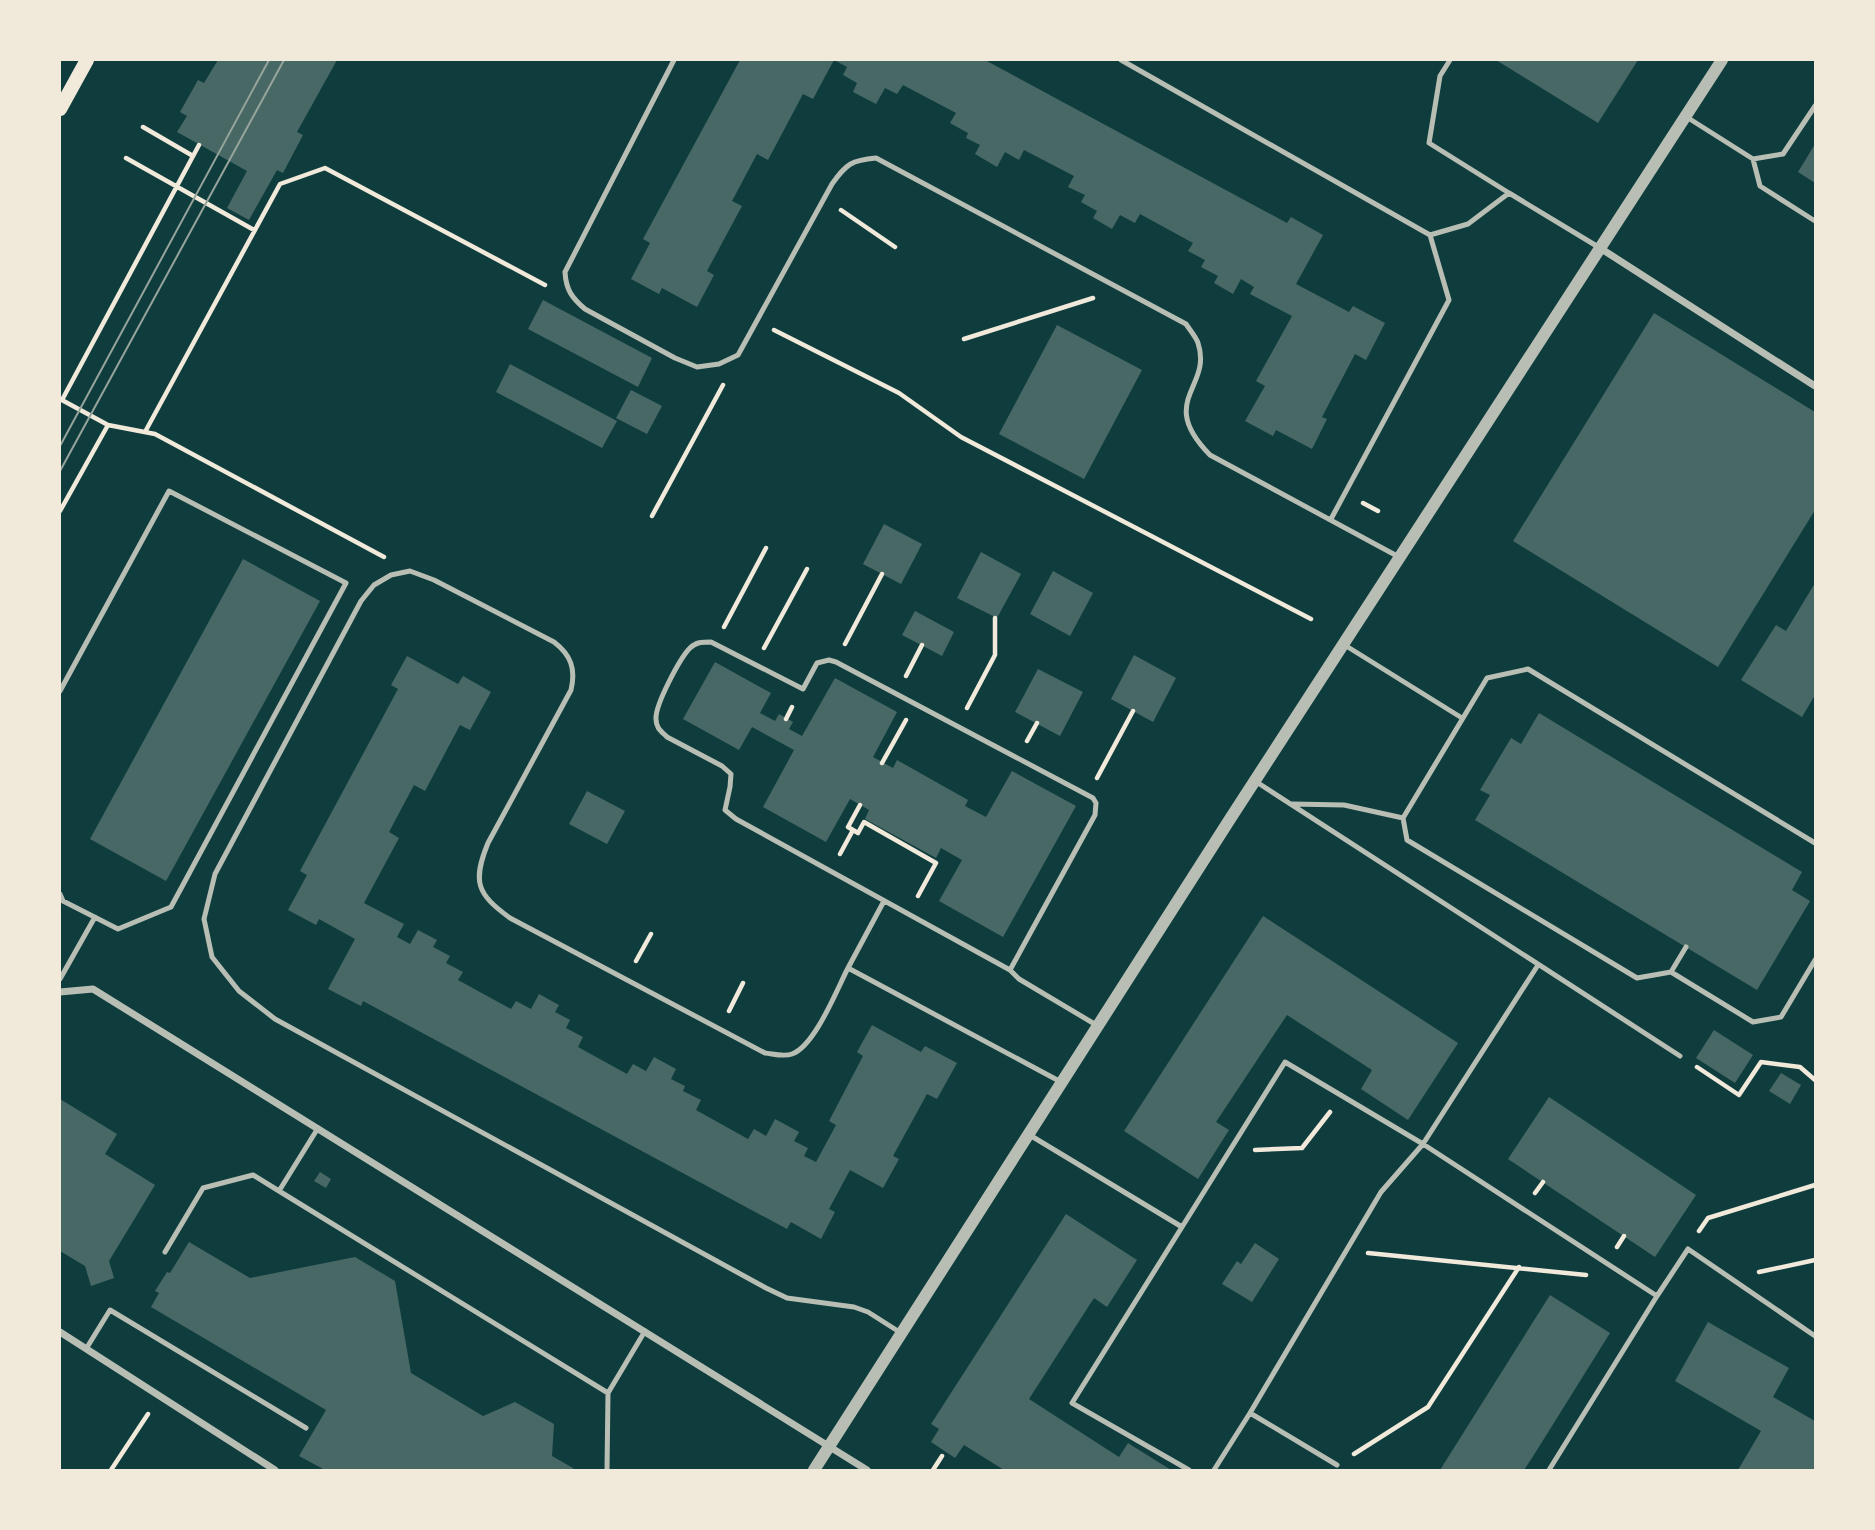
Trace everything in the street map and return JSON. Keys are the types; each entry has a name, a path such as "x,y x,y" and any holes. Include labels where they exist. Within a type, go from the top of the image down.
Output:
{"main road":[{"path":"60,109 87,60"}],"street":[{"path":"814,1471 1343,644 1722,60"},
{"path":"1600,248 1815,386"},
{"path":"60,992 93,989 867,1471"},
{"path":"60,1332 275,1471"}],"lane":[{"path":"674,60 565,272 566,286 573,298 585,309 696,367 719,364 738,355 843,169 858,159 876,158 1186,324 1198,343 1199,365 1186,409 1188,427 1197,442 1210,455 1399,557"},
{"path":"1121,60 1430,236 1449,300 1331,519"},
{"path":"1450,60 1440,76 1429,144 1600,248"},
{"path":"1685,117 1753,159 1783,154 1815,106"},
{"path":"1753,159 1760,186 1815,220"},
{"path":"1430,236 1468,224 1509,193"},
{"path":"60,691 169,491 346,583 171,907 118,929 63,901 60,894"},
{"path":"884,901 814,1033 805,1045 793,1054 779,1055 765,1053 510,918 489,903 480,885 479,866 488,843 570,690 574,676 571,661 565,650 554,642 434,579 410,571 391,575 374,585 361,601 215,874 204,919 212,957 239,991 275,1019 766,1288 787,1298 854,1307 868,1312 901,1333"},
{"path":"1010,970 1094,816 1096,803 1089,795 836,662 829,660 817,663 803,689 715,643 699,642 690,649 682,659 655,714 659,730 722,766 731,774 725,810 736,819 1010,970 1019,979 1098,1026"},
{"path":"1343,644 1462,718"},
{"path":"1815,843 1528,669 1487,678 1403,818 1407,840 1637,978 1671,972 1753,1023 1782,1017 1815,960"},
{"path":"1255,781 1680,1056"},
{"path":"1291,804 1344,805 1403,818"},
{"path":"60,979 95,917"},
{"path":"1671,972 1686,947"},
{"path":"1214,1471 1381,1192 1423,1144 1538,965"},
{"path":"848,968 1061,1083"},
{"path":"1189,1471 1072,1403 1285,1062 1423,1144 1657,1297"},
{"path":"279,1191 318,1128"},
{"path":"1028,1135 1181,1227"},
{"path":"164,1252 204,1188 253,1175 608,1393"},
{"path":"1549,1471 1688,1249 1815,1336"},
{"path":"86,1349 110,1310 306,1428"},
{"path":"607,1471 608,1393 645,1331"},
{"path":"1250,1413 1337,1465"}],"path":[{"path":"143,128 193,156"},
{"path":"199,145 61,400 108,425 155,434 410,571"},
{"path":"126,158 254,230"},
{"path":"145,432 279,184 325,168 545,285 566,286"},
{"path":"825,199 895,247"},
{"path":"964,339 1123,288"},
{"path":"758,321 899,393 961,437 1311,619"},
{"path":"652,516 738,355"},
{"path":"60,511 108,425"},
{"path":"715,643 766,548"},
{"path":"756,664 807,569"},
{"path":"836,662 882,574"},
{"path":"957,726 995,655 995,618"},
{"path":"897,694 922,645"},
{"path":"882,763 915,703"},
{"path":"1089,795 1133,711"},
{"path":"860,805 848,827 858,833 864,822 916,849 936,863 908,914"},
{"path":"626,980 650,934"},
{"path":"720,1029 743,983"},
{"path":"1680,1056 1739,1095 1761,1062 1800,1067 1815,1080"},
{"path":"1230,1150 1302,1148 1342,1096"},
{"path":"1688,1249 1708,1218 1815,1185"},
{"path":"1346,1250 1633,1281"},
{"path":"1731,1279 1815,1260"},
{"path":"1337,1465 1428,1407 1519,1267"},
{"path":"111,1471 148,1413"},
{"path":"933,1471 942,1456"}],"building":[{"path":"218,60 337,60 297,132 303,135 283,173 277,170 249,220 227,208 247,171 177,132 187,116 180,112 198,80 204,83"},
{"path":"740,60 834,60 813,99 803,94 768,160 757,154 732,201 742,206 707,271 714,275 697,307 662,288 659,294 631,279 650,243 643,239"},
{"path":"834,60 985,60 1287,223 1291,217 1323,235 1296,284 1349,312 1353,306 1385,323 1366,360 1355,354 1322,417 1327,419 1312,449 1276,430 1273,436 1245,421 1265,386 1256,381 1292,316 1250,294 1254,287 1241,279 1233,294 1214,283 1218,276 1201,267 1205,260 1188,251 1193,243 1140,214 1135,223 1120,215 1112,229 1093,218 1097,211 1081,202 1085,195 1068,187 1074,176 1024,150 1019,160 1005,152 997,167 975,154 980,145 966,138 968,133 950,123 956,113 903,85 897,94 885,88 876,104 853,92 857,83 843,75 847,67"},
{"path":"1496,60 1638,60 1598,123"},
{"path":"1815,144 1815,183 1798,172"},
{"path":"543,300 652,358 638,387 528,329"},
{"path":"1654,313 1815,412 1815,510 1718,667 1513,541"},
{"path":"1057,325 1142,370 1084,479 999,434"},
{"path":"510,364 617,421 602,448 496,392"},
{"path":"631,390 662,406 647,434 616,418"},
{"path":"884,524 922,544 901,584 863,564"},
{"path":"981,552 1021,574 997,618 957,598"},
{"path":"243,559 320,601 166,881 90,839"},
{"path":"1053,571 1093,593 1070,636 1030,614"},
{"path":"1815,583 1815,695 1802,717 1741,680 1776,625 1786,631"},
{"path":"915,611 954,632 942,656 902,635"},
{"path":"1134,655 1176,678 1153,722 1111,699"},
{"path":"407,656 458,684 463,676 491,692 470,730 460,725 425,791 414,785 389,832 399,838 364,903 404,924 397,937 410,944 418,930 437,940 433,947 450,956 446,963 463,972 458,980 511,1009 516,1001 531,1009 539,994 559,1005 555,1012 570,1020 566,1028 583,1037 578,1047 627,1074 633,1064 646,1071 654,1057 676,1069 671,1079 685,1086 683,1091 701,1100 696,1110 748,1139 754,1129 766,1136 775,1119 799,1132 794,1141 808,1148 804,1156 816,1162 836,1125 829,1121 863,1056 857,1052 872,1025 921,1052 925,1046 957,1063 937,1099 927,1094 893,1156 899,1159 883,1188 850,1170 829,1209 835,1212 821,1239 791,1222 787,1229 363,1001 361,1006 328,989 355,939 319,919 316,925 288,910 307,875 300,871 398,689 391,685"},
{"path":"715,662 771,693 760,713 775,721 779,714 793,722 789,729 802,736 835,678 897,712 873,757 893,768 897,760 968,800 965,806 986,817 1012,771 1076,806 1003,937 939,901 962,860 941,848 936,858 865,819 869,810 850,799 826,842 763,807 794,750 752,727 739,750 683,719"},
{"path":"1038,669 1083,692 1060,736 1015,712"},
{"path":"1539,713 1802,872 1792,890 1810,901 1757,990 1475,820 1490,795 1480,790 1511,738 1521,744"},
{"path":"587,791 625,811 607,844 569,824"},
{"path":"1263,916 1458,1043 1408,1120 1361,1089 1372,1070 1287,1015 1216,1122 1229,1130 1198,1179 1124,1131"},
{"path":"1714,1030 1753,1055 1735,1083 1696,1058"},
{"path":"1781,1073 1801,1085 1790,1104 1769,1091"},
{"path":"1549,1097 1696,1195 1655,1257 1508,1159"},
{"path":"60,1099 117,1134 105,1154 155,1185 109,1261 114,1278 91,1286 85,1266 60,1251"},
{"path":"320,1172 331,1179 326,1188 314,1181"},
{"path":"1066,1214 1137,1260 1107,1307 1094,1298 1029,1399 1119,1457 1128,1443 1171,1470 1004,1470 964,1445 955,1458 931,1442 939,1429 931,1424"},
{"path":"189,1242 250,1278 355,1257 395,1281 411,1373 483,1416 515,1402 554,1424 552,1456 573,1468 572,1470 325,1470 299,1456 326,1410 151,1307 159,1293 155,1291"},
{"path":"1255,1243 1279,1259 1252,1302 1222,1284 1237,1261 1241,1264"},
{"path":"1550,1295 1610,1333 1532,1458 1524,1470 1440,1470"},
{"path":"1708,1322 1789,1368 1773,1397 1815,1421 1815,1470 1738,1470 1761,1431 1675,1381"}],"tram line":[{"path":"60,446 269,60"},
{"path":"60,471 284,60"}]}
